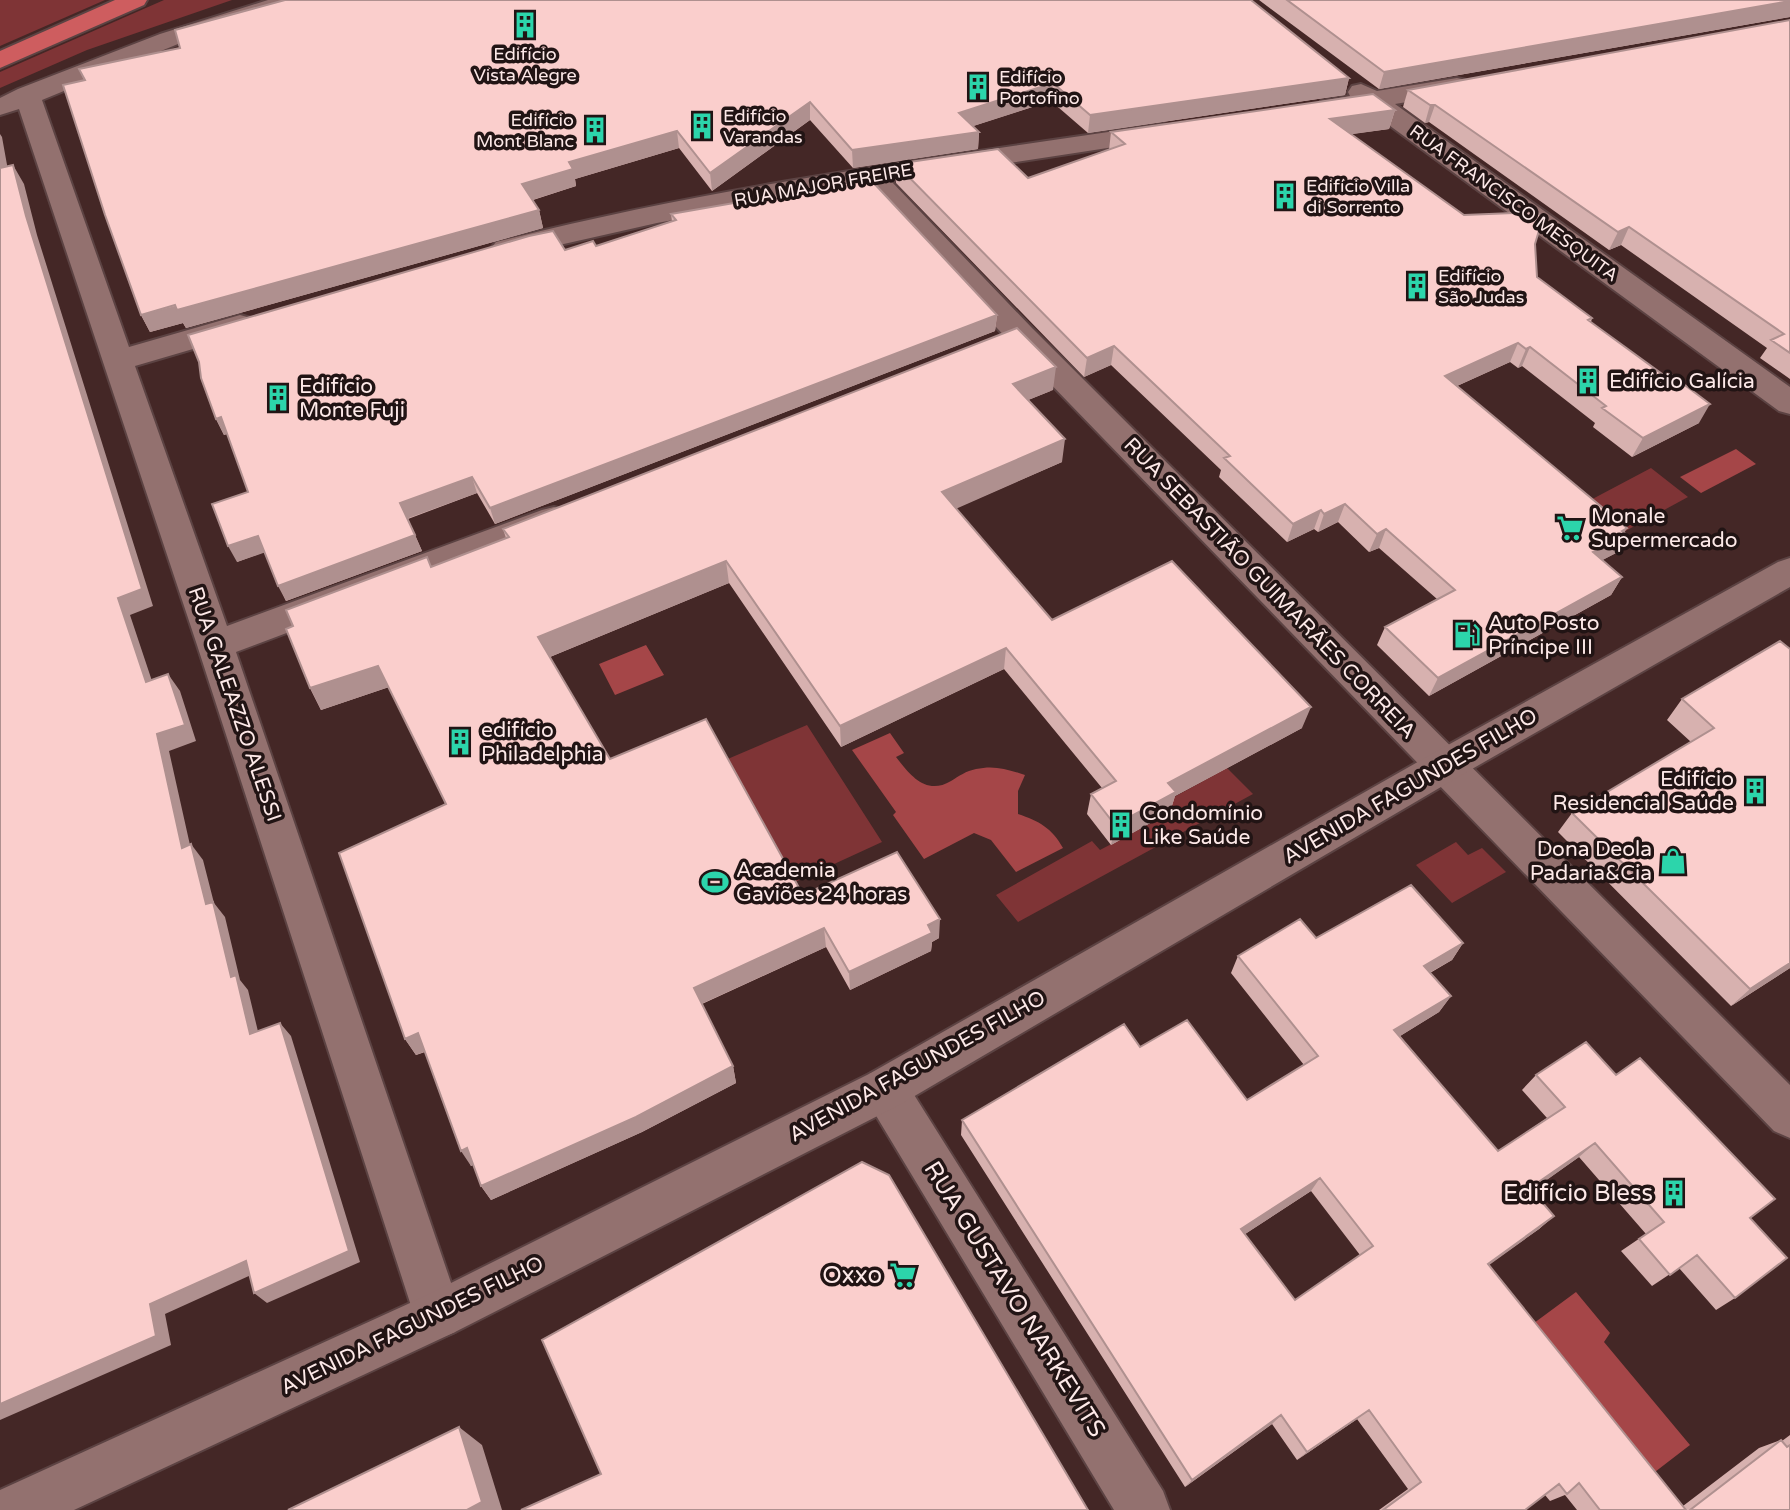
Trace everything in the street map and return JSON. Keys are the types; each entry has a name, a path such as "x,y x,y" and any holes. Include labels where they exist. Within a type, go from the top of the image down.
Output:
{"highway":[{"path":"0,60 135,0"}],"street":[{"path":"14,101 169,39 293,0"},
{"name":"RUA FRANCISCO MESQUITA","path":"1340,75 1790,403"},
{"path":"1305,111 1478,82"},
{"name":"RUA GALEAZZO ALESSI","path":"14,101 118,361 438,1315"},
{"name":"RUA MAJOR FREIRE","path":"488,254 657,214 870,176 1182,129"},
{"name":"RUA SEBASTIÃO GUIMARÃES CORREIA","path":"870,176 1009,340 1444,766 1790,1116"},
{"path":"118,361 263,319"},
{"path":"215,645 586,506"},
{"name":"AVENIDA FAGUNDES FILHO","path":"16,1510 64,1500 438,1315 885,1088 1444,766 1790,571"},
{"name":"RUA GUSTAVO NARKEVITS","path":"885,1088 1144,1510"}],"shaded area":[{"path":"0,0 105,0 0,46"},
{"path":"164,0 232,0 87,50 0,88 0,72"},
{"path":"1736,449 1756,464 1701,493 1680,477"},
{"path":"1651,468 1688,497 1620,534 1583,504"},
{"path":"646,645 664,675 615,695 599,664"},
{"path":"807,725 882,842 795,882 723,761"},
{"path":"890,733 904,753 896,757 913,776 926,785 942,785 966,772 989,767 1025,775 1018,791 1018,814 1044,826 1063,848 1016,872 991,840 974,833 924,859 893,815 896,812 852,750"},
{"path":"1227,768 1253,794 1018,922 996,895 1092,841 1100,850 1170,813 1163,803"},
{"path":"1456,842 1468,855 1482,848 1506,872 1452,903 1416,865"},
{"path":"1576,1292 1610,1333 1604,1342 1690,1445 1651,1475 1530,1326"}],"building":[{"path":"285,0 1251,0 1349,78 1090,115 1053,83 959,113 979,132 852,150 810,102 710,173 677,131 569,162 573,169 522,184 539,210 177,310 175,305 141,315 63,85 85,80 79,69 180,48 175,30"},
{"path":"1287,0 1790,0 1790,1 1384,72"},
{"path":"1790,20 1790,353 1771,340 1784,334 1629,227 1618,232 1435,105 1430,105 1408,90"},
{"path":"1373,94 1395,110 1330,119 1464,215 1537,212 1543,217 1535,244 1537,277 1592,318 1588,320 1665,376 1670,374 1710,404 1643,438 1602,408 1606,406 1530,347 1526,349 1518,343 1445,376 1627,528 1622,531 1627,535 1593,552 1622,577 1438,678 1385,627 1455,590 1386,529 1377,534 1345,504 1324,514 1321,510 1293,524 1224,458 1230,456 1114,346 1087,358 896,164 998,149 1028,178 1125,144 1111,132"},
{"path":"13,165 26,216 142,589 118,598 146,682 168,674 185,725 157,734 182,848 191,844 206,904 213,902 231,977 236,975 250,1034 280,1023 349,1251 254,1293 246,1261 150,1304 156,1336 0,1404 0,168"},
{"path":"870,179 997,315 490,508 472,477 400,503 415,535 278,586 258,536 228,546 212,504 248,492 221,417 216,419 188,335 529,236 553,231 565,250 593,241 596,246 676,220 671,214"},
{"path":"1017,328 1056,367 1013,384 1065,439 942,492 1052,620 1172,561 1311,707 1168,783 1176,792 1115,825 1091,794 1116,781 1006,648 840,726 726,561 538,637 610,759 706,719 803,895 897,852 940,919 928,925 932,933 849,972 824,928 694,988 733,1066 636,1117 481,1186 467,1148 461,1151 418,1033 405,1039 339,853 446,804 378,666 310,688 286,629 293,626 286,610 427,557 431,567 509,537 503,529"},
{"path":"1780,641 1790,649 1790,963 1750,989 1572,813 1714,728 1682,699"},
{"path":"1411,885 1463,943 1424,966 1451,996 1394,1030 1498,1151 1565,1107 1536,1075 1586,1042 1616,1075 1640,1058 1775,1199 1750,1218 1787,1258 1735,1298 1697,1255 1670,1275 1639,1239 1664,1222 1595,1143 1530,1188 1554,1216 1488,1264 1686,1510 1600,1510 1579,1483 1567,1494 1559,1484 1525,1510 1383,1510 1421,1482 1369,1410 1307,1452 1281,1415 1192,1480 962,1120 1124,1024 1140,1047 1187,1020 1247,1100 1318,1056 1238,956 1300,919 1316,938","holes":["1320,1178 1373,1246 1295,1300 1241,1229"]},
{"path":"862,1162 889,1175 1088,1510 521,1510 601,1474 542,1340"},
{"path":"459,1427 482,1502 467,1510 288,1510"},
{"path":"1781,1440 1787,1447 1790,1445 1790,1510 1690,1510"}],"place":[{"name":"Edifício Vista Alegre","path":"525,25"},
{"name":"Edifício Portofino","path":"978,87"},
{"name":"Edifício Varandas","path":"702,126"},
{"name":"Edifício Mont Blanc","path":"595,130"},
{"name":"Edifício Villa di Sorrento","path":"1285,196"},
{"name":"Edifício São Judas","path":"1417,286"},
{"name":"Edifício Galícia","path":"1588,381"},
{"name":"Edifício Monte Fuji","path":"278,398"},
{"name":"Monale Supermercado","path":"1570,528"},
{"name":"Auto Posto Príncipe III","path":"1467,635"},
{"name":"edifício Philadelphia","path":"460,742"},
{"name":"Edifício Residencial Saúde","path":"1755,791"},
{"name":"Condomínio Like Saúde","path":"1121,825"},
{"name":"Dona Deola Padaria&Cia","path":"1673,861"},
{"name":"Academia Gaviões 24 horas","path":"715,882"},
{"name":"Edifício Bless","path":"1674,1193"},
{"name":"Oxxo","path":"903,1275"}]}
